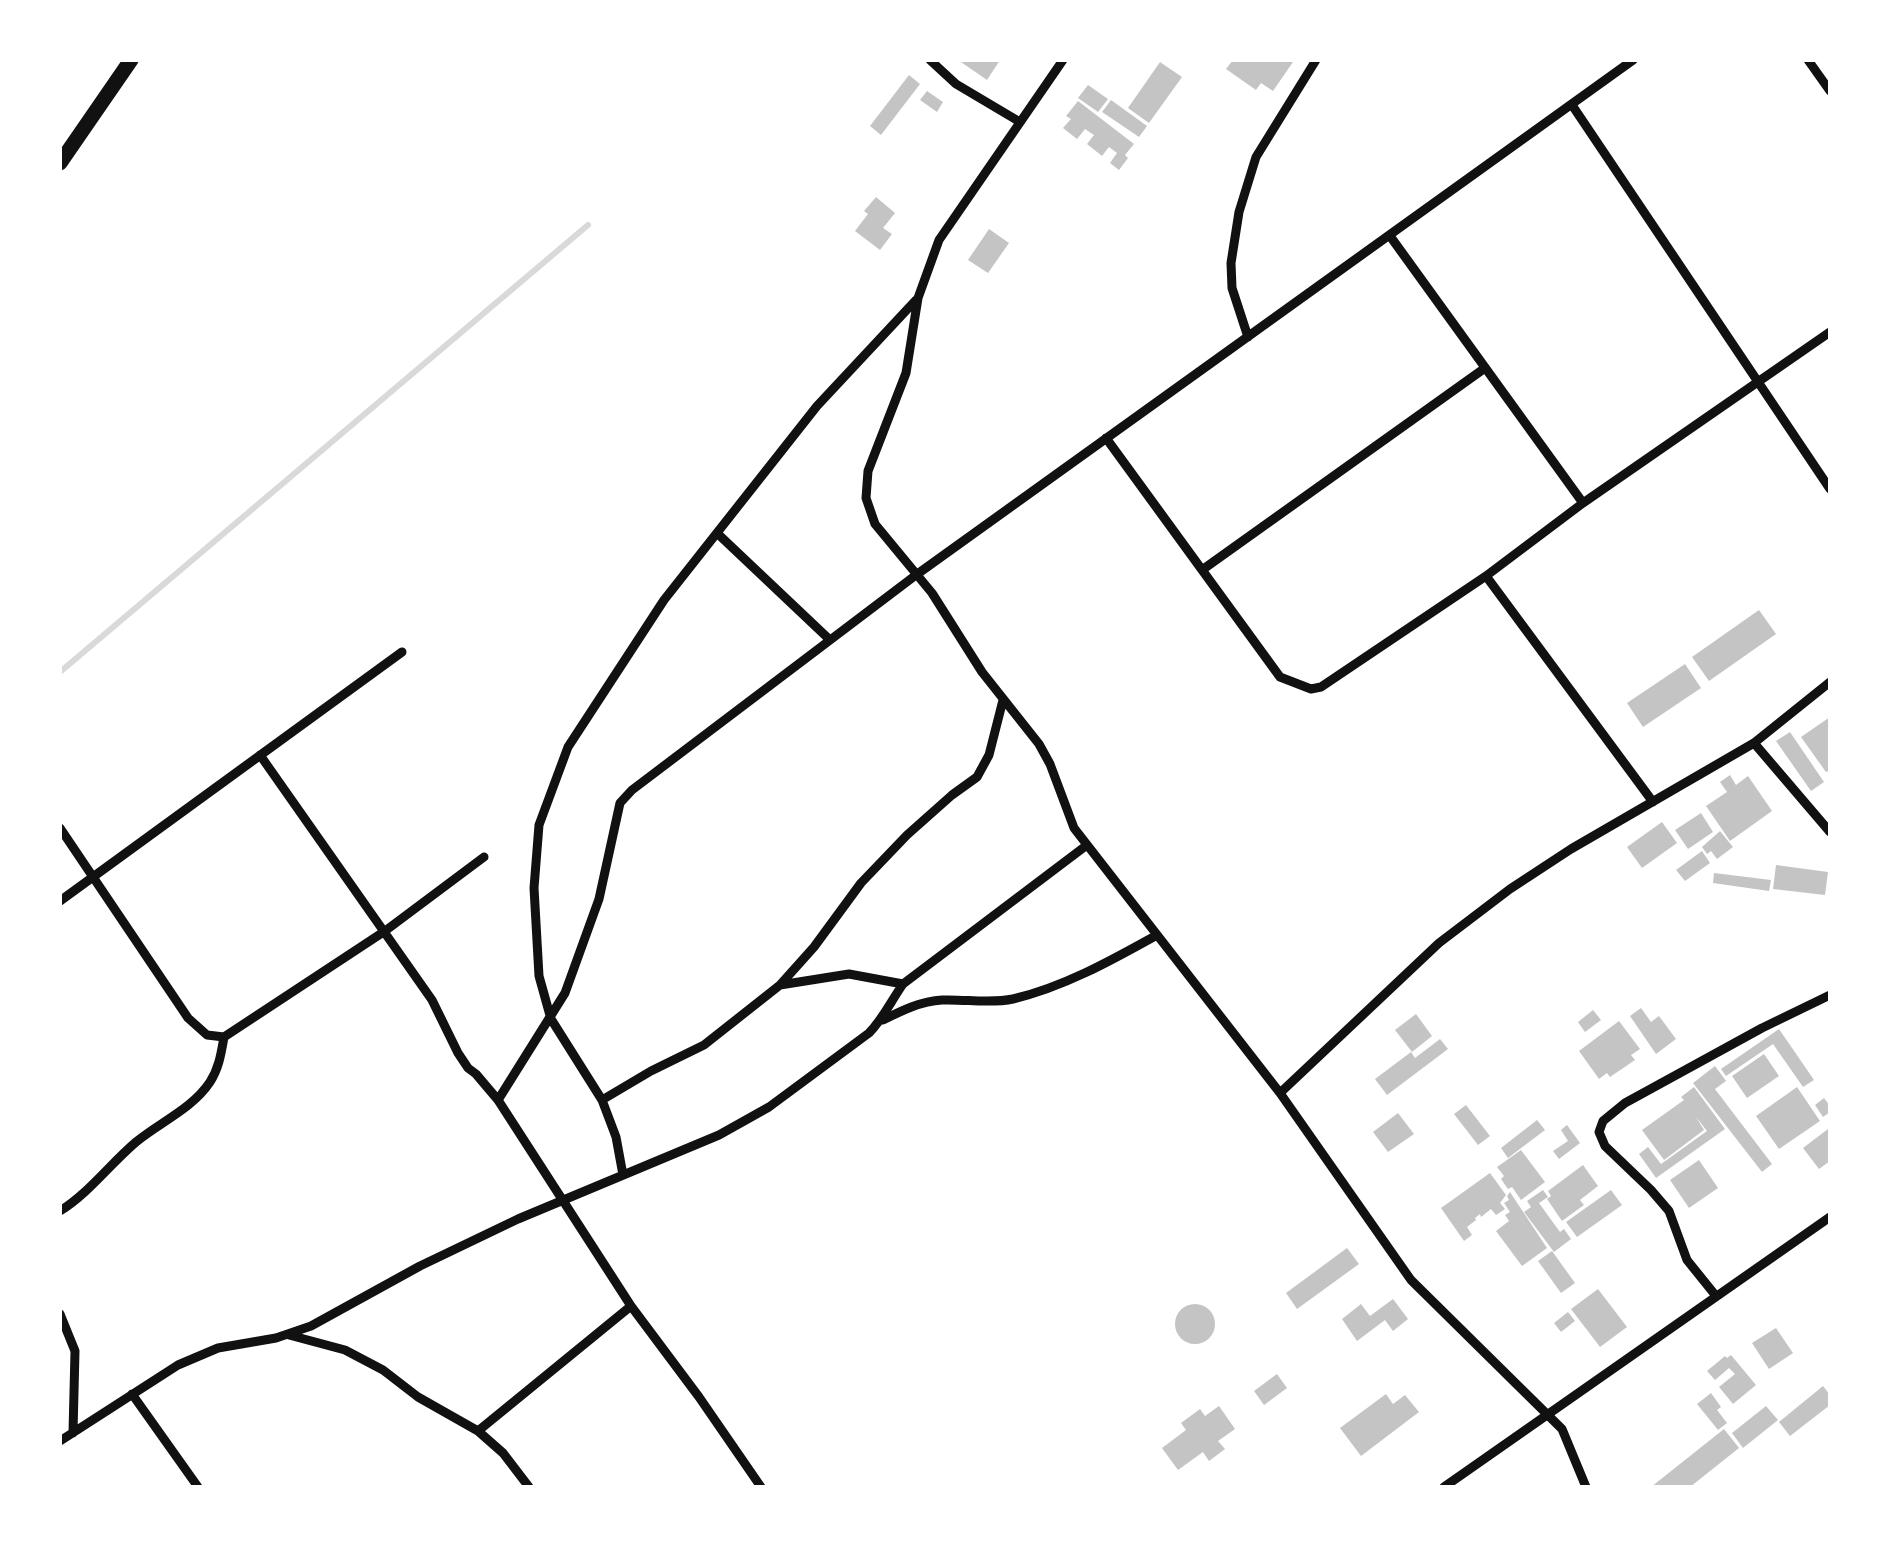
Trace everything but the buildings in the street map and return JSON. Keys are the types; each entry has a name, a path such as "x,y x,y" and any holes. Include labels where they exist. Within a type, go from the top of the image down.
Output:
{"main road":[{"path":"60,163 131,60"}],"street":[{"path":"930,60 956,84 1020,122"},
{"path":"1063,60 939,240 918,298 906,373 868,472 866,498 875,524 932,593 982,672 1039,744 1074,828 1280,1094 1411,1280 1562,1429 1586,1487"},
{"path":"1248,337 1232,288 1231,263 1239,212 1256,157 1316,60"},
{"path":"498,1100 565,993 600,899 620,803 632,790 916,575 1632,60"},
{"path":"1808,60 1830,91"},
{"path":"1572,105 1830,489"},
{"path":"1390,236 1583,504"},
{"path":"624,1175 616,1137 602,1100 551,1018 539,976 534,888 539,825 568,747 664,600 817,406 918,298"},
{"path":"1106,438 1280,677 1311,689 1321,688 1830,332"},
{"path":"1202,570 1485,368"},
{"path":"718,534 830,640"},
{"path":"1486,576 1653,802"},
{"path":"60,901 402,652"},
{"path":"1280,1094 1439,943 1510,888 1754,743 1830,682"},
{"path":"602,1100 650,1071 704,1046 780,984 895,847 977,777 988,754 1003,700"},
{"path":"1754,743 1830,832"},
{"path":"260,755 432,1000 468,1068 498,1100 631,1306 761,1487"},
{"path":"60,828 188,1018 207,1034 224,1037 384,931 484,856"},
{"path":"881,1021 903,984 1087,844"},
{"path":"60,1440 178,1365 218,1348 311,1326 518,1218 719,1135 769,1107 881,1021 911,1007 939,1000 1009,1000 1037,992 1157,935"},
{"path":"780,984 849,974 903,984"},
{"path":"1716,1296 1688,1260 1669,1210 1605,1146 1599,1132 1603,1121 1625,1103 1830,995"},
{"path":"60,1212 79,1199 138,1140 208,1086 220,1065 224,1037"},
{"path":"1444,1487 1830,1217"},
{"path":"478,1431 631,1306"},
{"path":"60,1314 75,1351 73,1433"},
{"path":"287,1334 345,1350 382,1370 418,1397 478,1431 503,1453 529,1487"},
{"path":"132,1394 198,1487"}],"waterway":[{"path":"60,672 588,225"}]}
